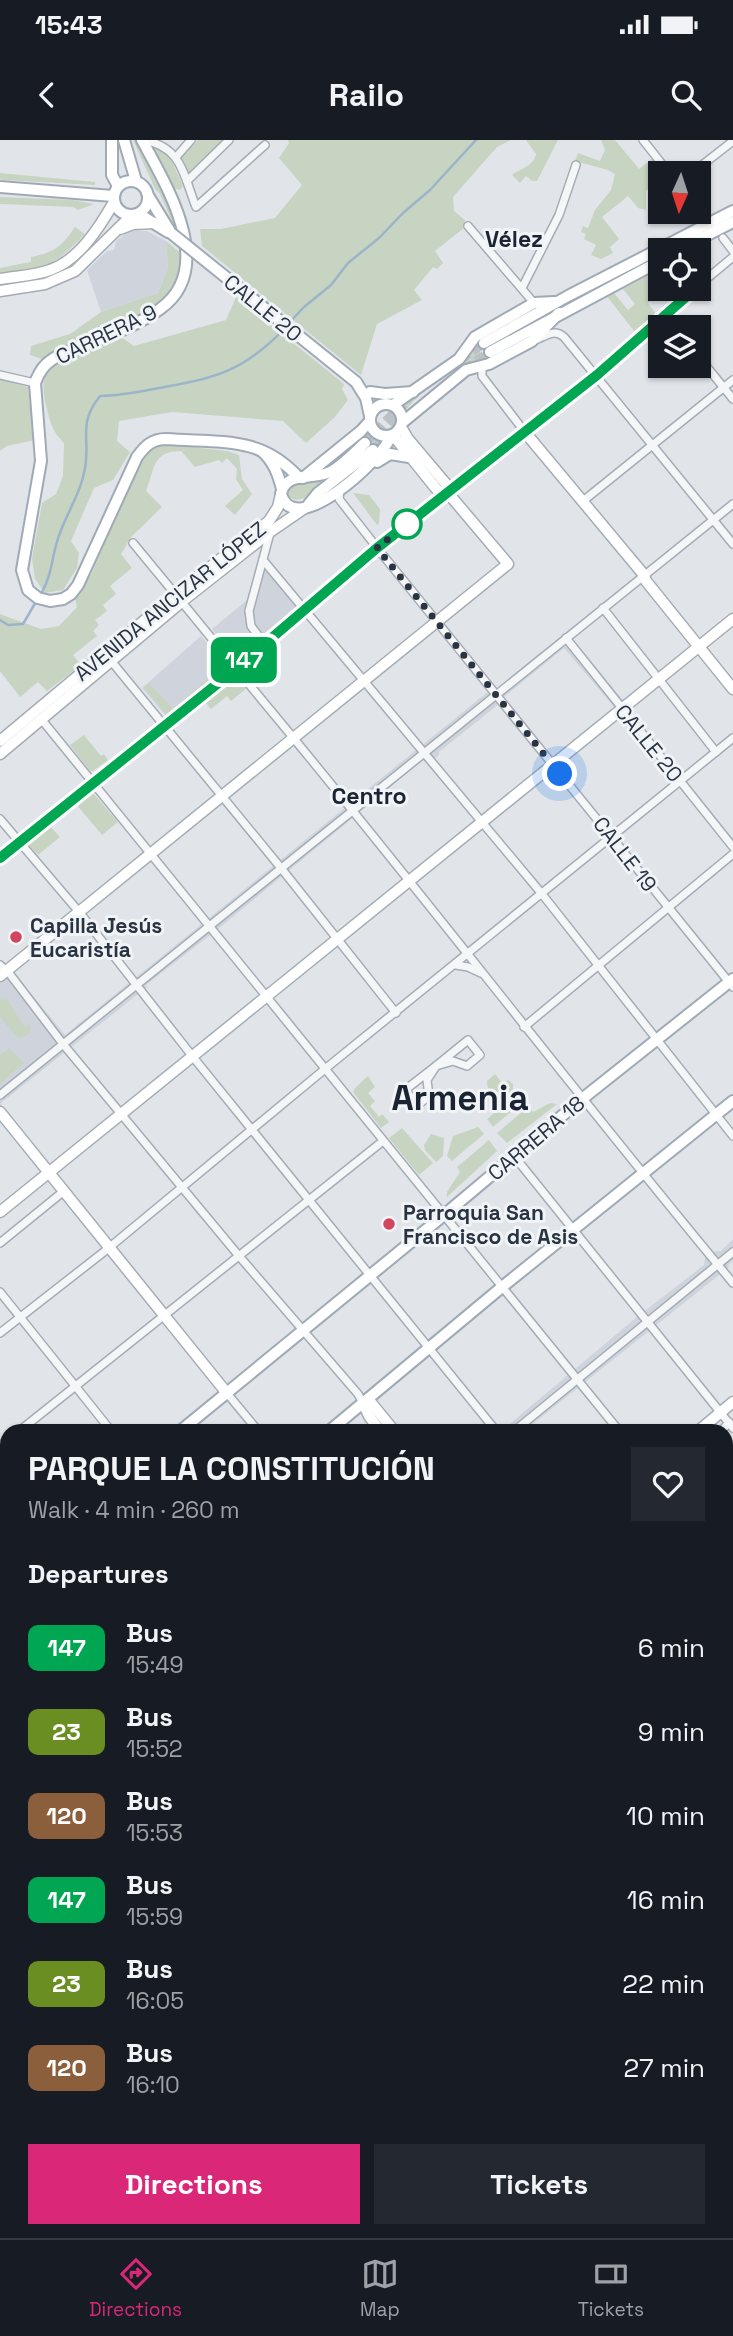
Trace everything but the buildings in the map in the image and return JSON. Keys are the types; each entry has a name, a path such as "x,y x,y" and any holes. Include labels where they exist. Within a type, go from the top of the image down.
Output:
{"main road":[{"name":"CARRERA 9","path":"142,140 174,200 184,234 186,264 178,292 171,301 152,315 47,363 40,370 35,383 41,461 23,551 22,570 28,590 38,598 50,601 63,599 71,594 78,585 137,457 154,440 258,447"},
{"path":"115,195 129,180 142,184 149,196 145,209 135,215 120,212 115,195 112,175 112,143 125,142 136,181"},
{"path":"0,187 115,195"},
{"name":"CALLE 20","path":"149,196 171,233"},
{"path":"487,348 733,211"},
{"name":"CALLE 20","path":"135,215 171,233 356,382 390,404"},
{"path":"702,238 733,222"},
{"path":"371,465 397,430 466,370 486,365 532,341 558,308 648,267"},
{"path":"258,447 281,459 301,478 361,431 378,406 390,404 415,391 459,359 475,337 534,303 558,308"},
{"name":"CALLE 20","path":"356,382 366,398 370,419"},
{"path":"370,392 385,394 415,391"},
{"path":"390,404 400,410 397,430"},
{"path":"370,419 372,429 379,435 397,430"},
{"name":"AVENIDA ANCIZAR LÓPEZ","path":"281,492 293,478 312,478 331,472 369,446 305,508"},
{"path":"258,447 270,458 278,473 281,492 288,507 295,510 305,508 341,489 390,454 409,457"},
{"name":"CARRERA 18","path":"188,1424 582,1099 732,983"},
{"path":"338,1424 733,1101"}],"street":[{"path":"142,140 161,145 177,156 196,206 265,145"},
{"path":"177,156 191,140"},
{"path":"174,200 229,140"},
{"path":"643,140 660,161"},
{"path":"707,161 733,141"},
{"path":"522,288 559,215 576,165"},
{"path":"0,279 37,274 65,263 84,245 115,195"},
{"path":"0,291 61,279 75,271 135,215"},
{"path":"117,230 154,223"},
{"path":"468,226 534,303"},
{"path":"723,239 733,251"},
{"path":"711,276 733,257"},
{"path":"665,315 682,301"},
{"path":"0,858 165,726 377,548 597,375 648,330"},
{"path":"532,341 559,332 733,544"},
{"path":"486,365 482,369 482,376 733,689"},
{"path":"711,372 733,399"},
{"path":"0,375 35,383"},
{"path":"583,501 733,380"},
{"path":"397,430 409,457 438,491 448,493"},
{"path":"387,1424 301,1330 2,971 79,912 508,564 448,493 446,484 397,430"},
{"name":"CALLE 19","path":"341,489 339,499 377,548 667,907 732,983"},
{"name":"AVENIDA ANCIZAR LÓPEZ","path":"0,741 179,598 269,521 278,507 281,492"},
{"path":"0,1095 733,504"},
{"name":"AVENIDA ANCIZAR LÓPEZ","path":"0,754 112,662 179,598 305,508"},
{"path":"264,643 251,626 249,611 271,532"},
{"path":"133,543 353,810 524,1027 733,1283"},
{"path":"263,560 306,608 542,894 733,1136"},
{"path":"603,608 716,752"},
{"path":"0,1212 733,619"},
{"name":"CALLE 20","path":"566,638 733,847"},
{"path":"112,662 396,1013"},
{"path":"41,720 152,853 614,1424"},
{"path":"0,1333 110,1247 252,1128 733,738"},
{"path":"0,819 79,912 193,1057 492,1424"},
{"path":"524,1027 733,854"},
{"path":"456,965 475,969 484,975"},
{"path":"436,1066 405,1090 418,1105 429,1096 427,1080 436,1066 453,1060 467,1066 480,1055 468,1040 436,1066"},
{"path":"332,1063 336,1083"},
{"path":"0,1112 252,1424"},
{"path":"28,1424 383,1141"},
{"path":"514,1156 730,1424"},
{"path":"0,1243 64,1191"},
{"path":"523,1424 733,1252"},
{"path":"0,1292 106,1424"},
{"path":"365,1401 369,1416 376,1424"},
{"path":"706,1424 733,1402"}],"shaded area":[{"path":"131,230 147,231 166,241 168,268 158,293 101,312 87,270 107,251 114,250 116,241"},
{"path":"256,568 267,571 300,609 237,660 212,629 247,600"},
{"path":"563,635 570,643 574,640 623,700 614,707 564,648 428,764 423,760 1,1103 0,1108 0,970 7,964 65,1035 495,686 498,688 541,652 546,654 555,647 555,641"},
{"path":"201,636 227,666 168,718 142,688"},
{"path":"733,1239 733,1261 729,1267 533,1424 510,1424 637,1317 704,1265 705,1258 721,1251"}],"green space":[{"path":"133,140 169,203 177,226 174,226 160,194 155,189"},
{"path":"198,140 229,140 187,177 181,158"},
{"path":"288,140 511,140 497,147 453,197 454,211 465,220 464,228 435,251 443,263 437,269 433,267 414,290 422,300 377,324 361,375 202,246 200,229 221,229 275,218 302,185 279,158 289,143"},
{"path":"526,140 558,140 537,181 526,176 520,183 512,175 530,164 536,154"},
{"path":"601,140 615,140 639,169 648,162 648,189 646,210 638,208 628,196 602,217 619,239 610,247 613,253 601,259 591,255 596,245 584,239 586,234 581,232 583,226 588,228 595,210 611,190 615,174 575,161 578,153 600,161 605,150"},
{"path":"155,147 170,157 183,186 180,190 174,188 153,149"},
{"path":"0,173 95,182 95,185 4,180 0,179"},
{"path":"0,197 73,200 94,204 78,210 73,207 0,204"},
{"path":"75,227 85,234 56,260 38,268 0,274 0,268 31,262 31,257 57,248"},
{"path":"166,241 183,255 177,277 166,298 144,313 42,359 30,355 31,346 70,334 101,312 158,293 168,268"},
{"path":"648,275 648,301 651,301 648,303 656,314 648,315 648,320 634,331 602,290 609,287 628,310 635,304 623,289"},
{"path":"236,297 344,384 342,389 348,400 335,417 306,443 283,421 172,412 119,421 117,441 130,452 113,480 94,488 71,541 79,553 77,568 63,590 45,593 35,579 32,559 42,503 56,494 63,476 64,443 52,426 46,405 44,385 47,372 64,359 121,337 134,346 226,320"},
{"path":"476,344 485,361 462,367 441,378 405,411 402,407 456,365"},
{"path":"0,380 28,387 34,440 7,446 0,451"},
{"path":"173,445 227,451 239,455 242,479 252,494 235,515 225,506 243,490 236,479 237,469 227,458 222,463 219,460 195,467 181,451 160,457 146,491 162,507 132,536 121,554 132,568 110,586 116,594 103,605 107,611 95,620 99,625 93,631 97,636 73,655 81,665 47,691 38,682 20,697 0,671 0,614 41,629 59,626 77,607 75,598 92,573 140,458 156,447"},
{"path":"327,478 304,498 299,500 288,496 288,488 292,486"},
{"path":"353,493 369,495 380,509 377,525"},
{"path":"212,675 214,677 168,716 144,688 149,683 173,709"},
{"path":"237,676 247,688 231,701 227,696 211,709 205,702"},
{"path":"84,735 101,756 104,754 108,760 93,771 90,771 70,745"},
{"path":"91,791 118,822 102,835 75,803"},
{"path":"49,825 60,837 38,855 27,843"},
{"path":"0,999 8,999 25,1027 30,1024 31,1030 27,1036 18,1038 0,1017"},
{"path":"9,1048 24,1063 0,1084 0,1055"},
{"path":"495,1074 503,1084 508,1080 513,1084 513,1094 488,1091 487,1081"},
{"path":"368,1076 375,1087 368,1093 375,1101 370,1106 379,1117 382,1114 389,1122 381,1128 353,1092"},
{"path":"509,1100 521,1103 493,1127 487,1119"},
{"path":"550,1103 557,1104 507,1143 497,1133 528,1107 533,1112"},
{"path":"478,1127 484,1134 452,1161 447,1156 453,1136"},
{"path":"402,1128 433,1163 419,1175 389,1138"},
{"path":"431,1134 444,1138 443,1156 436,1162 424,1145"},
{"path":"489,1140 497,1151 447,1197 447,1192 460,1172 457,1167"}],"waterway":[{"path":"288,324 331,285 348,263 430,190 476,140"},
{"path":"41,594 60,533 82,481 86,461 86,425 88,416 100,396 179,384 227,371 255,355 284,329"},
{"path":"0,620 8,625 23,624 37,600"}],"tunnel":[{"path":"460,359 484,343"},
{"path":"464,370 490,352"},
{"path":"365,443 408,399"},
{"path":"373,450 405,416"}],"bus line":[{"name":"147","path":"0,858 227,676 377,548 597,375 681,301"}],"place":[{"name":"Capilla Jesús Eucaristía","path":"16,937"},
{"name":"Parroquia San Francisco de Asis","path":"389,1224"}],"district":[{"name":"Vélez","path":"514,239"},
{"name":"Centro","path":"369,796"},
{"name":"Armenia","path":"460,1098"}],"route":[{"path":"407,524 377,548 560,774"}]}
